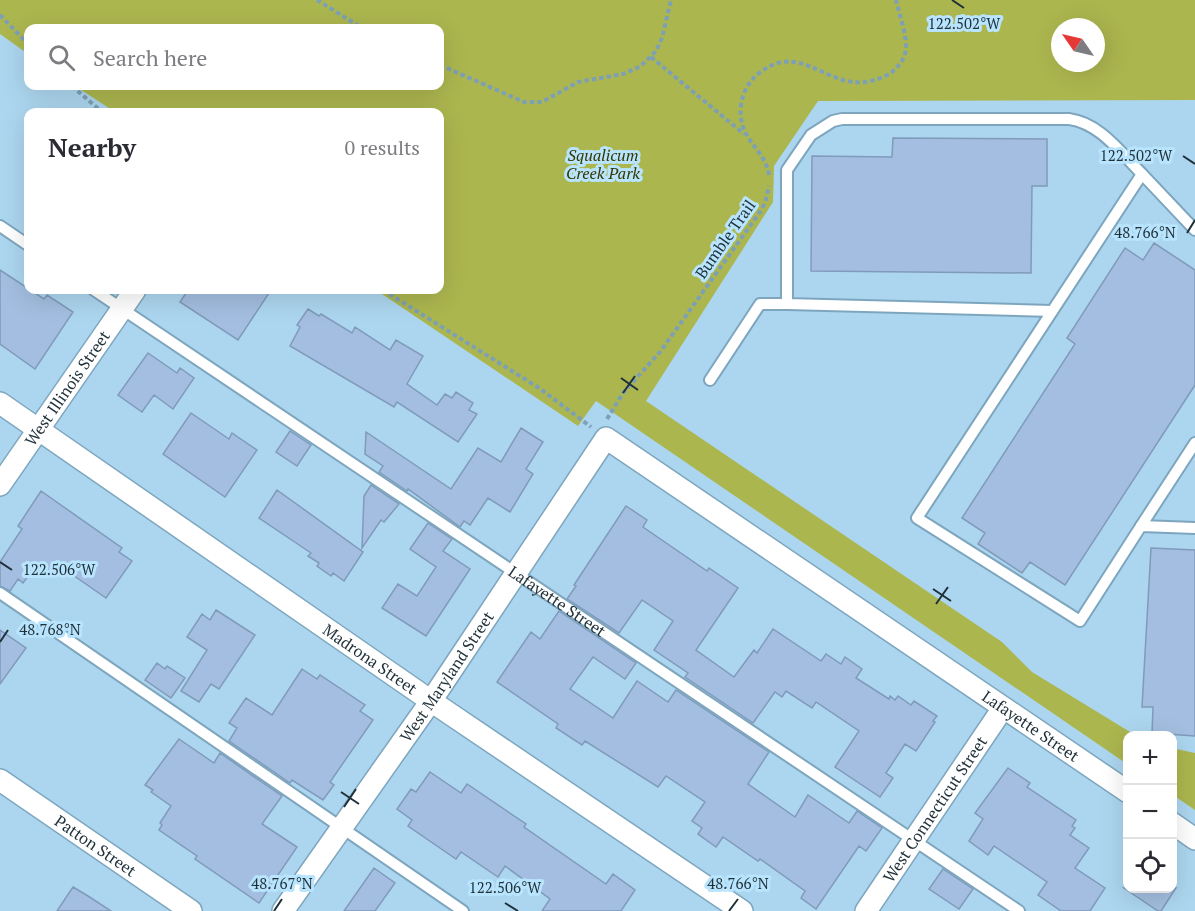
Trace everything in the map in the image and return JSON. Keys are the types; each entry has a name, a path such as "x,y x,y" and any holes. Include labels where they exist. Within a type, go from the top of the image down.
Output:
{"street":[{"name":"West Illinois Street","path":"0,485 132,294"},
{"name":"Madrona Street","path":"0,403 431,701 742,911"},
{"name":"West Maryland Street","path":"283,911 431,701 606,438"},
{"name":"Lafayette Street","path":"606,438 1123,789"},
{"name":"West Connecticut Street","path":"866,911 1003,708"},
{"name":"Patton Street","path":"0,780 191,911"},
{"path":"1177,826 1195,839"}],"lane":[{"path":"787,304 787,170 811,135 833,121 842,119 1069,119 1082,121 1105,137 1195,230"},
{"path":"1142,174 917,518 1080,621 1195,443"},
{"path":"0,226 24,242"},
{"name":"Lafayette Street","path":"100,294 1020,911"},
{"path":"710,380 760,304 1052,311"},
{"path":"1141,526 1195,528"},
{"path":"0,593 463,911"}],"path":[{"path":"317,0 356,24"},
{"path":"444,67 524,102 542,102 578,82 634,70 651,57 662,38 671,0"},
{"path":"745,135 741,117 744,93 755,75 766,68 789,62 802,63 853,82 878,79 902,63 906,48 896,0"},
{"path":"0,15 24,40"},
{"name":"Bumble Trail","path":"606,438 607,416 623,393 660,352 765,203 768,191 768,171 765,163 745,135 651,57"},
{"path":"77,90 97,108"},
{"path":"389,294 539,388 606,438"}],"green space":[{"name":"Squalicum Creek Park","path":"0,0 1195,0 1195,100 818,101 774,166 773,202 646,401 1002,642 1032,672 1128,731 1123,731 1123,761 596,401 578,426 382,294 444,294 444,108 109,108 81,90 444,90 444,24 24,24 24,51 0,34"},
{"path":"1177,749 1195,753 1195,810 1177,798"}],"building":[{"path":"893,138 1047,139 1047,186 1032,186 1031,273 811,271 812,156 892,157"},
{"path":"1154,243 1195,270 1195,385 1065,585 1030,562 1022,573 978,544 985,533 962,518 1075,344 1067,338 1125,248 1143,260"},
{"path":"0,270 24,286 24,294 36,294 44,299 47,295 73,312 35,369 0,344"},
{"path":"185,294 268,294 238,340 180,302"},
{"path":"308,309 319,316 321,314 352,333 355,327 390,350 396,340 423,356 407,384 437,405 445,394 452,398 456,392 473,403 469,410 477,414 458,442 397,402 394,407 290,346 300,327 297,325"},
{"path":"148,353 177,373 180,368 194,378 173,409 154,395 142,412 118,395"},
{"path":"191,413 229,439 232,433 257,450 225,497 163,454"},
{"path":"521,428 543,442 526,469 533,474 510,512 488,498 470,525 464,521 460,527 408,489 407,491 379,472 383,466 365,454 366,432 451,489 478,448 501,462"},
{"path":"290,431 311,445 297,466 276,452"},
{"path":"371,485 399,504 384,522 381,520 362,548 364,496"},
{"path":"277,490 363,552 344,581 333,573 331,576 317,566 319,563 308,556 311,553 259,518"},
{"path":"41,491 122,548 119,552 132,561 106,598 57,564 51,573 37,564 23,583 18,579 10,591 0,586 0,562 22,529 18,526"},
{"path":"626,506 647,520 643,527 707,571 709,568 738,588 696,650 734,677 754,650 757,653 773,629 821,661 826,654 841,664 845,657 862,669 856,678 889,699 890,696 895,700 898,696 911,705 914,701 937,716 916,751 905,744 886,773 893,778 880,797 835,767 859,731 816,702 812,708 786,691 782,697 775,692 753,723 685,677 688,673 654,650 673,621 642,600 619,633 567,599"},
{"path":"428,523 452,539 443,551 470,569 426,636 382,608 398,584 417,596 436,567 410,549"},
{"path":"1151,548 1195,550 1195,736 1177,735 1177,731 1152,731 1153,707 1142,707"},
{"path":"216,610 255,635 219,689 211,684 199,702 181,691 207,650 187,637 202,614 210,620"},
{"path":"559,611 636,663 625,679 593,657 570,689 613,718 637,681 668,702 676,690 769,752 748,784 795,817 808,795 849,823 857,811 882,828 866,851 859,846 816,909 801,898 805,891 760,859 758,861 723,837 716,847 698,834 702,828 692,821 705,802 666,776 658,787 585,741 582,745 556,728 558,724 497,682 531,632 540,639"},
{"path":"0,630 26,648 0,684"},
{"path":"157,663 165,669 167,666 185,678 171,698 145,680"},
{"path":"302,669 317,679 320,675 365,705 360,711 373,720 330,782 334,785 323,800 292,780 290,783 229,741 237,728 229,723 246,698 272,715"},
{"path":"179,739 214,763 220,753 282,796 262,824 297,847 259,903 195,859 197,856 159,830 162,825 160,823 171,806 145,785"},
{"path":"1008,768 1030,783 1027,787 1076,820 1072,826 1075,828 1070,835 1089,848 1075,868 1105,888 1090,911 1061,911 1038,895 1047,882 994,846 988,855 969,841 983,819 975,813"},
{"path":"430,772 461,793 467,784 526,824 524,827 606,884 613,874 635,890 621,911 542,911 550,899 505,866 498,877 461,852 456,859 408,826 412,820 397,809 411,789 416,792"},
{"path":"374,868 395,883 375,911 344,911"},
{"path":"943,869 973,889 959,909 929,889"},
{"path":"73,887 88,896 111,911 57,911"},
{"path":"1131,893 1173,893 1161,911"}]}
